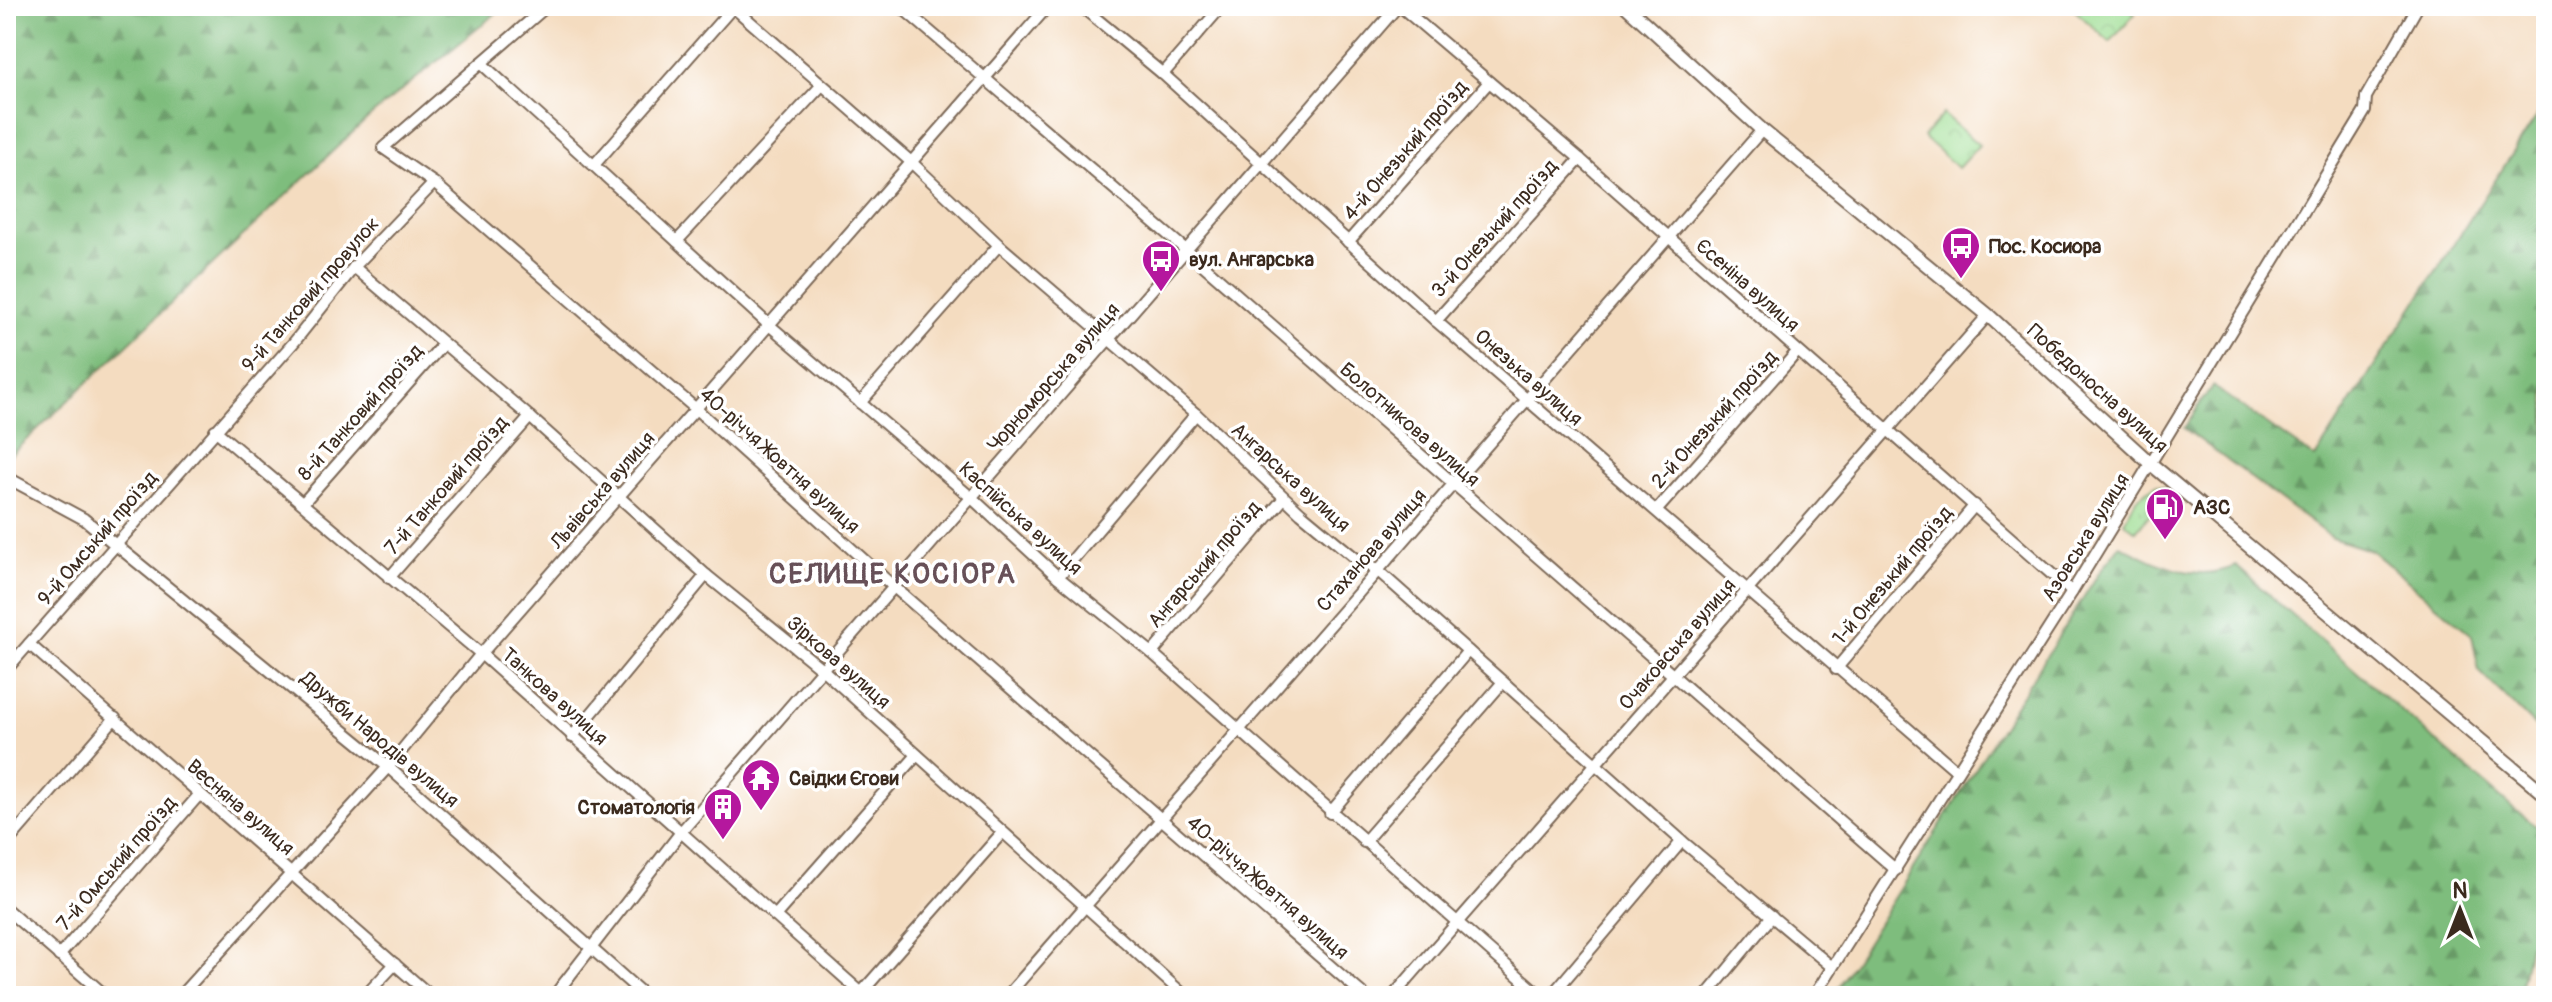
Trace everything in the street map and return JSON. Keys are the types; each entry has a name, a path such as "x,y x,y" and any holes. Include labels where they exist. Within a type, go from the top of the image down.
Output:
{"street":[{"path":"481,63 547,6"},
{"path":"594,165 733,6"},
{"name":"Ангарська вулиця","path":"733,6 910,161 999,245 1196,414 1284,498 1360,562 1376,569 1682,841 1832,967"},
{"name":"Болотникова вулиця","path":"900,6 1186,250 1451,485 1896,870"},
{"name":"Львівська вулиця","path":"180,996 289,872 388,767 481,654 1048,6"},
{"name":"Онезька вулиця","path":"1081,6 1163,74 1260,166 1436,321 1749,588 1836,669 1957,771"},
{"path":"1163,74 1222,6"},
{"name":"Єсеніна вулиця","path":"1399,6 1580,159 2072,592"},
{"name":"Чорноморська вулиця","path":"554,996 681,832 1399,6"},
{"name":"Победоносна вулиця","path":"1626,6 1762,130 1988,315 2151,464 2546,795"},
{"name":"Азовська вулиця","path":"1814,996 2151,464 2365,111 2366,97 2418,6"},
{"name":"40-річчя Жовтня вулиця","path":"481,63 383,148 434,183 696,409 894,587 1365,996"},
{"name":"Каспійська вулиця","path":"481,63 768,324 973,499 1058,577 1152,653 1239,733 1541,996"},
{"name":"4-й Онезький проїзд","path":"1348,242 1489,82"},
{"path":"677,241 821,86"},
{"name":"Стаханова вулиця","path":"1007,996 1239,733 1376,569 1529,401 1762,130"},
{"name":"3-й Онезький проїзд","path":"1436,321 1580,159"},
{"name":"9-й Танковий провулок","path":"215,430 295,341 354,267 434,183"},
{"path":"860,403 999,245"},
{"name":"Зіркова вулиця","path":"354,267 530,417 706,575 822,669 1001,834 1185,996"},
{"name":"Очаковська вулиця","path":"1393,996 1988,315"},
{"name":"8-й Танковий проїзд","path":"303,503 443,344"},
{"name":"2-й Онезький проїзд","path":"1657,510 1797,352"},
{"path":"1058,577 1196,414"},
{"name":"7-й Танковий проїзд","path":"389,578 530,417"},
{"name":"Танкова вулиця","path":"215,430 481,654 863,994"},
{"name":"9-й Омський проїзд","path":"6,670 215,430"},
{"name":"Дружби Народів вулиця","path":"6,477 84,519 115,544 388,767 645,996"},
{"name":"Ангарський проїзд","path":"1152,653 1284,498"},
{"name":"1-й Онезький проїзд","path":"1836,669 1975,505"},
{"path":"572,737 706,575"},
{"name":"Весняна вулиця","path":"29,644 431,996"},
{"path":"1330,813 1468,651"},
{"path":"1364,842 1503,682"},
{"path":"6,844 115,718"},
{"path":"775,916 917,755"},
{"name":"7-й Омський проїзд","path":"59,956 199,795"},
{"path":"863,994 1001,834"},
{"path":"1551,996 1682,841"},
{"path":"6,909 106,996"},
{"path":"1706,996 1772,916"},
{"path":"365,996 395,964"}],"green space":[{"path":"6,6 505,6 369,117 6,459"},
{"path":"2070,6 2125,6 2135,14 2110,42"},
{"path":"2546,102 2546,737 2479,671 2472,635 2372,551 2332,538 2184,428 2212,386 2315,458"},
{"path":"1943,114 1979,145 1958,168 1923,137"},
{"path":"2155,485 2165,487 2166,494 2136,531 2124,522 2136,499"},
{"path":"2120,545 2162,565 2191,572 2221,571 2236,566 2511,807 2546,833 2546,947 2529,945 2519,996 1833,996 2098,574"}],"place":[{"name":"Пос. Косиора","path":"1961,280"},
{"name":"вул. Ангарська","path":"1161,293"},
{"name":"АЗС","path":"2165,541"},
{"name":"Свідки Єгови","path":"761,812"},
{"name":"Стоматологія","path":"723,841"}],"district":[{"name":"СЕЛИЩЕ КОСІОРА","path":"893,573"}]}
